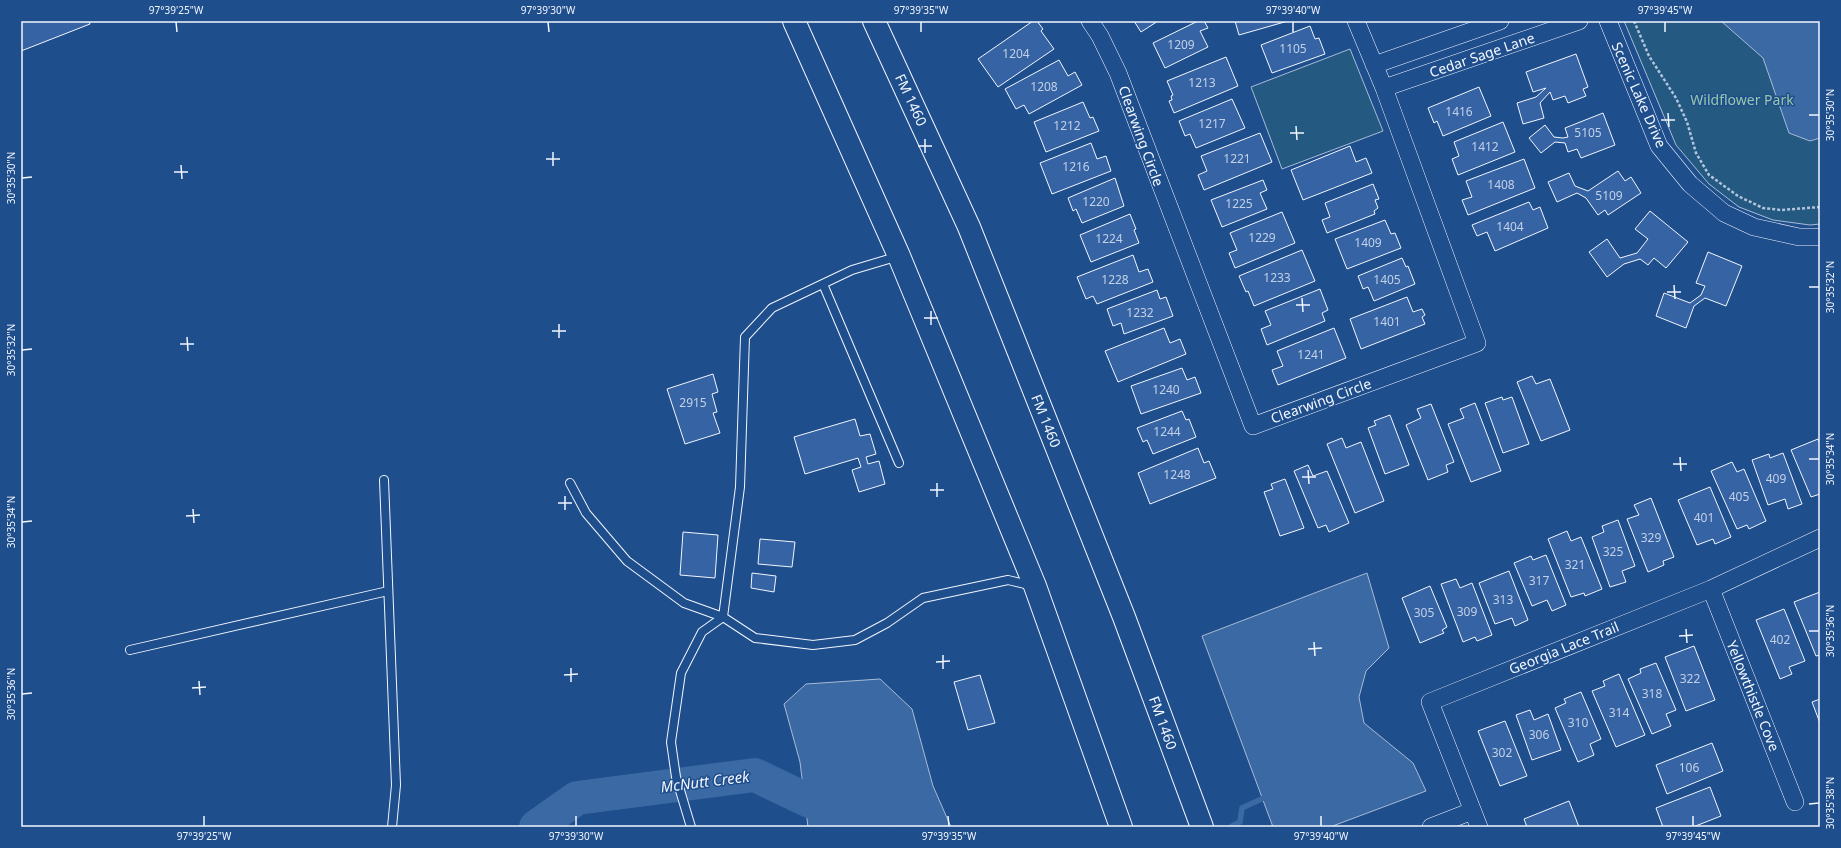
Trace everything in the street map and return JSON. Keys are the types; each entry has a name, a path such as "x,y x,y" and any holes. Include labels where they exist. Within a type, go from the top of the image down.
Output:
{"main road":[{"path":"794,21 900,256 1035,586 1121,827"},
{"name":"FM 1460","path":"874,21 970,227 1124,617 1202,827"}],"street":[{"name":"Clearwing Circle","path":"1090,21 1100,36 1118,73 1253,426 1477,343 1384,88 1356,21"},
{"name":"Cedar Sage Lane","path":"1374,65 1500,21"},
{"name":"Cedar Sage Lane","path":"1384,88 1579,21"},
{"name":"Scenic Lake Drive","path":"1608,21 1659,146 1690,184 1724,213 1754,227 1799,237 1820,237"},
{"name":"Georgia Lace Trail","path":"1479,827 1430,702 1710,589 1820,538"},
{"name":"Yellowthistle Cove","path":"1710,589 1795,802"},
{"path":"1431,827 1472,811"}],"lane":[{"path":"691,827 676,776 671,742 681,673 702,632 723,617 740,487 745,337 772,308 852,270 900,256"},
{"path":"822,284 900,463"},
{"path":"384,480 396,785 392,827"},
{"path":"570,482 586,513 627,561 684,603 723,617 755,638 813,645 855,640 887,623 923,598 1008,580 1035,586"},
{"path":"130,650 388,591"}],"path":[{"path":"1634,21 1649,56 1676,98 1687,122 1696,153 1710,175 1738,196 1763,208 1782,210 1820,207"}],"green space":[{"name":"Wildflower Park","path":"1624,21 1820,21 1820,224 1810,225 1773,220 1739,207 1709,184 1676,145"},
{"path":"1350,49 1383,131 1282,169 1251,87"}],"shaded area":[{"path":"1721,21 1820,21 1820,138 1810,141 1789,133 1763,58"},
{"path":"1367,573 1389,648 1366,671 1359,697 1364,723 1413,763 1426,791 1330,827 1273,827 1202,636"},
{"path":"880,679 912,709 933,786 951,827 808,827 800,762 784,704 806,684"}],"building":[{"path":"21,21 89,21 90,24 21,51"},
{"path":"1033,21 1037,21 1043,29 1041,31 1054,49 998,87 978,59"},
{"path":"1134,21 1158,21 1141,32"},
{"path":"1198,21 1204,21 1208,28 1200,31 1208,47 1165,68 1153,43"},
{"path":"1235,21 1288,21 1239,35"},
{"path":"1310,26 1315,39 1319,38 1325,54 1272,73 1261,45"},
{"path":"1576,54 1588,87 1583,89 1586,96 1568,103 1565,96 1553,100 1550,92 1540,103 1544,118 1523,124 1517,103 1536,97 1546,88 1533,92 1526,72"},
{"path":"1226,57 1238,86 1174,113 1169,101 1172,100 1171,96 1173,95 1167,81"},
{"path":"1059,60 1068,76 1075,72 1082,85 1029,114 1024,105 1016,109 1005,89"},
{"path":"1479,87 1491,116 1443,136 1437,121 1434,123 1428,108"},
{"path":"1232,99 1245,128 1196,148 1190,134 1185,136 1179,121"},
{"path":"1083,102 1090,118 1093,117 1099,131 1046,152 1034,122"},
{"path":"1603,113 1615,145 1581,158 1577,149 1568,152 1565,143 1555,142 1541,153 1529,138 1545,125 1554,137 1568,137 1565,128"},
{"path":"1503,122 1515,152 1458,175 1452,159 1459,156 1454,142"},
{"path":"1260,133 1272,162 1204,190 1198,175 1207,171 1201,156"},
{"path":"1091,143 1097,159 1106,156 1111,171 1052,194 1040,163"},
{"path":"1350,146 1356,162 1366,158 1372,173 1303,200 1291,170"},
{"path":"1524,159 1535,188 1468,215 1462,200 1472,197 1466,181"},
{"path":"1618,171 1625,181 1631,177 1641,193 1608,215 1605,210 1598,215 1586,198 1577,193 1557,202 1548,182 1569,173 1575,186 1588,191"},
{"path":"1115,178 1124,206 1082,223 1076,209 1073,211 1068,198"},
{"path":"1263,180 1267,190 1260,193 1267,209 1222,227 1211,200"},
{"path":"1373,184 1379,199 1375,200 1378,208 1374,211 1375,214 1327,233 1322,220 1330,217 1325,203"},
{"path":"1529,202 1533,210 1540,207 1548,228 1495,251 1487,232 1477,236 1472,225"},
{"path":"1650,211 1688,242 1666,268 1654,258 1648,265 1640,259 1624,264 1607,277 1589,252 1607,239 1620,258 1637,253 1648,239 1635,229"},
{"path":"1282,212 1295,243 1235,268 1229,253 1237,250 1230,233"},
{"path":"1130,214 1136,229 1134,230 1139,243 1091,262 1080,235"},
{"path":"1385,220 1391,234 1395,233 1401,248 1347,269 1335,239"},
{"path":"1302,250 1315,281 1254,306 1248,291 1246,292 1239,276"},
{"path":"1708,252 1742,266 1726,306 1705,298 1694,306 1686,328 1656,316 1664,293 1690,303 1701,295 1705,286 1696,283"},
{"path":"1133,255 1139,272 1148,269 1153,282 1097,304 1093,296 1086,299 1077,277"},
{"path":"1402,258 1406,267 1408,266 1415,284 1374,301 1368,287 1363,289 1358,276"},
{"path":"1320,289 1328,310 1322,313 1325,321 1267,345 1261,329 1271,325 1265,311"},
{"path":"1157,290 1160,299 1166,297 1173,316 1124,334 1121,323 1113,326 1107,309"},
{"path":"1407,297 1413,312 1422,309 1425,315 1422,317 1425,324 1361,349 1350,319"},
{"path":"1164,328 1170,343 1180,339 1186,354 1118,382 1105,351"},
{"path":"1334,328 1346,358 1278,385 1272,370 1283,366 1277,351"},
{"path":"1182,368 1187,380 1195,377 1201,393 1141,414 1131,386"},
{"path":"713,374 718,392 712,394 717,412 713,413 720,433 685,444 667,389"},
{"path":"1532,376 1536,384 1550,379 1570,430 1541,441 1517,382"},
{"path":"1502,397 1503,400 1512,397 1529,444 1503,453 1485,403"},
{"path":"1475,403 1501,471 1471,482 1448,424 1464,418 1460,409"},
{"path":"1431,404 1454,462 1446,465 1448,472 1428,480 1406,425 1421,418 1417,409"},
{"path":"1182,411 1186,420 1189,419 1196,437 1153,454 1147,440 1143,442 1137,428"},
{"path":"1390,415 1409,465 1385,474 1368,428 1376,425 1374,421"},
{"path":"855,419 860,436 870,434 876,454 866,457 868,464 879,461 885,484 859,492 852,470 861,467 858,458 805,474 794,437"},
{"path":"1342,438 1346,448 1361,442 1384,501 1355,513 1327,444"},
{"path":"1818,439 1820,444 1820,494 1811,497 1791,450"},
{"path":"1198,448 1204,463 1209,461 1216,478 1150,504 1138,473"},
{"path":"1783,453 1802,504 1788,509 1785,499 1768,505 1752,460 1769,454 1770,458"},
{"path":"1732,462 1737,472 1744,469 1766,521 1749,529 1747,525 1737,529 1711,471"},
{"path":"1308,465 1313,476 1327,471 1349,523 1329,532 1326,525 1318,528 1294,471"},
{"path":"1285,479 1304,528 1280,536 1264,492 1273,489 1271,484"},
{"path":"1710,487 1731,537 1715,544 1713,539 1697,545 1678,500"},
{"path":"1651,498 1674,557 1663,561 1664,565 1648,572 1627,519 1639,515 1634,505"},
{"path":"1618,520 1635,566 1622,571 1626,582 1610,587 1592,537 1604,532 1602,526"},
{"path":"1567,531 1571,541 1581,537 1602,589 1585,596 1584,593 1571,597 1548,539"},
{"path":"683,532 718,535 715,578 680,575"},
{"path":"760,539 795,542 792,567 758,564"},
{"path":"1546,555 1566,605 1552,611 1547,600 1532,606 1514,563 1531,556 1533,560"},
{"path":"1509,571 1528,620 1515,626 1512,618 1495,624 1479,583"},
{"path":"752,573 776,576 774,592 751,588"},
{"path":"1456,579 1460,588 1472,583 1492,635 1477,641 1475,637 1463,642 1441,584"},
{"path":"1430,586 1447,627 1442,630 1444,633 1420,643 1402,598"},
{"path":"1820,592 1820,655 1816,656 1794,602"},
{"path":"1784,609 1805,661 1789,667 1792,674 1780,679 1756,620"},
{"path":"1694,646 1715,700 1686,711 1665,657"},
{"path":"1656,663 1676,710 1666,714 1671,726 1652,734 1628,679 1641,673 1640,669"},
{"path":"1619,674 1645,735 1616,747 1592,691 1605,686 1603,681"},
{"path":"980,675 995,723 968,730 954,682"},
{"path":"1581,692 1601,739 1590,744 1594,755 1578,762 1555,708 1566,703 1564,699"},
{"path":"1820,699 1820,723 1812,702"},
{"path":"1530,710 1534,720 1548,714 1561,750 1532,760 1516,715"},
{"path":"1505,721 1527,776 1500,786 1478,731"},
{"path":"1712,743 1723,771 1667,794 1656,765"},
{"path":"1710,787 1721,816 1693,827 1663,827 1656,808"},
{"path":"1569,801 1579,827 1527,827 1524,819"}],"waterway":[{"name":"McNutt Creek","path":"536,827 577,798 755,775 805,799 874,827"},
{"name":"McNutt Creek","path":"1232,826 1240,822 1242,808 1268,796"}]}
